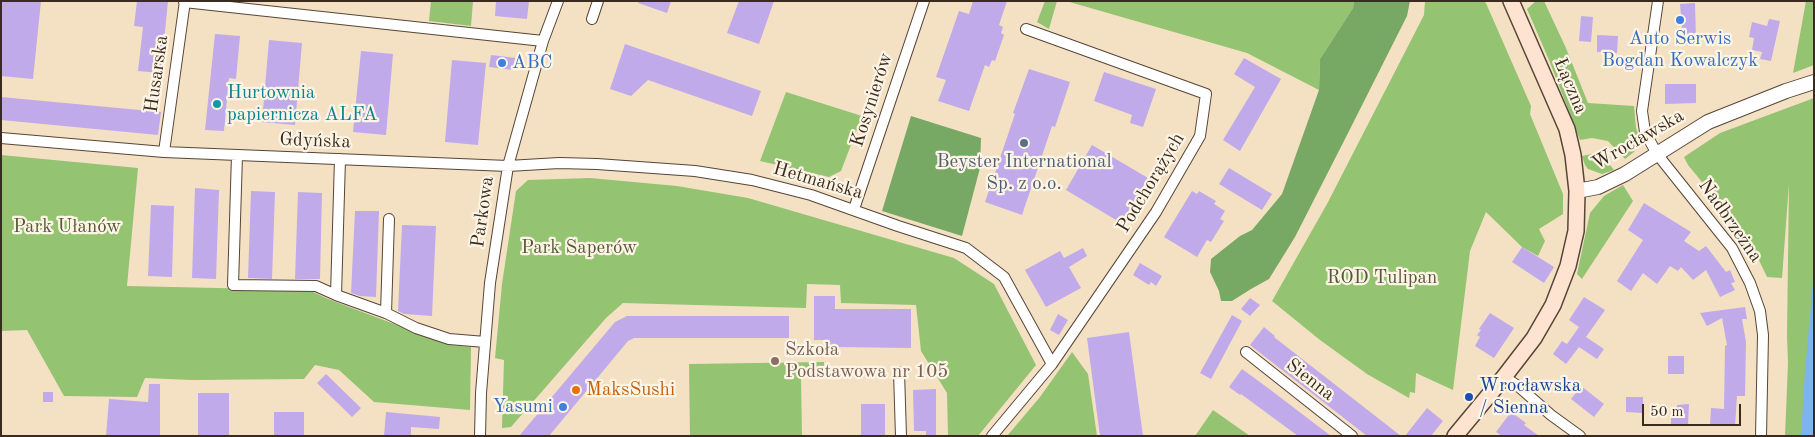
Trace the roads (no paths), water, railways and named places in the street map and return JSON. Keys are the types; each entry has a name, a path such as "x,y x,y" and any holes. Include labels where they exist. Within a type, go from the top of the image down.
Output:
{"main road":[{"name":"Łączna","path":"1511,1 1566,129 1573,155 1577,191"},
{"name":"Wrocławska","path":"1455,436 1504,378 1534,338 1553,305 1568,266 1576,232 1577,191"}],"street":[{"name":"Parkowa","path":"480,436 481,393 490,283 508,166 543,41 558,1"},
{"path":"592,19 598,1"},
{"name":"Kosynierów","path":"854,209 924,1"},
{"name":"Nadbrzeżna","path":"1658,1 1642,111 1645,132 1657,154 1732,248 1750,283 1760,311 1763,335 1761,436"},
{"path":"184,2 543,41"},
{"name":"Husarska","path":"164,152 184,2"},
{"name":"Podchorążych","path":"992,436 1052,364 1156,212 1200,136 1206,94 1026,29"},
{"name":"Wrocławska","path":"1577,191 1598,187 1625,174 1708,122 1814,82"},
{"name":"Gdyńska","path":"1,138 164,152 508,166"},
{"path":"237,155 233,285 316,286 449,340 485,342"},
{"path":"336,295 340,159"},
{"name":"Hetmańska","path":"508,166 558,163 597,164 695,171 761,182 812,195 966,248 986,261 1004,277 1052,364"},
{"path":"386,313 389,219"},
{"name":"Sienna","path":"1246,352 1352,436"},
{"path":"899,372 901,436"},
{"path":"1504,378 1518,386 1551,415 1580,436"}],"water":[{"path":"1814,272 1814,436 1801,436 1805,371"}],"place":[{"name":"Auto Serwis Bogdan Kowalczyk","path":"1680,20"},
{"name":"ABC","path":"502,63"},
{"name":"Hurtownia papiernicza ALFA","path":"217,104"},
{"name":"Beyster International Sp. z o.o.","path":"1024,143"},
{"name":"Szkoła Podstawowa nr 105","path":"775,361"},
{"name":"MaksSushi","path":"576,390"},
{"name":"Wrocławska / Sienna","path":"1469,397"},
{"name":"Yasumi","path":"563,407"}],"park label":[{"name":"Park Ułanów","path":"67,227"},
{"name":"Park Saperów","path":"579,248"},
{"name":"ROD Tulipan","path":"1382,278"}]}
